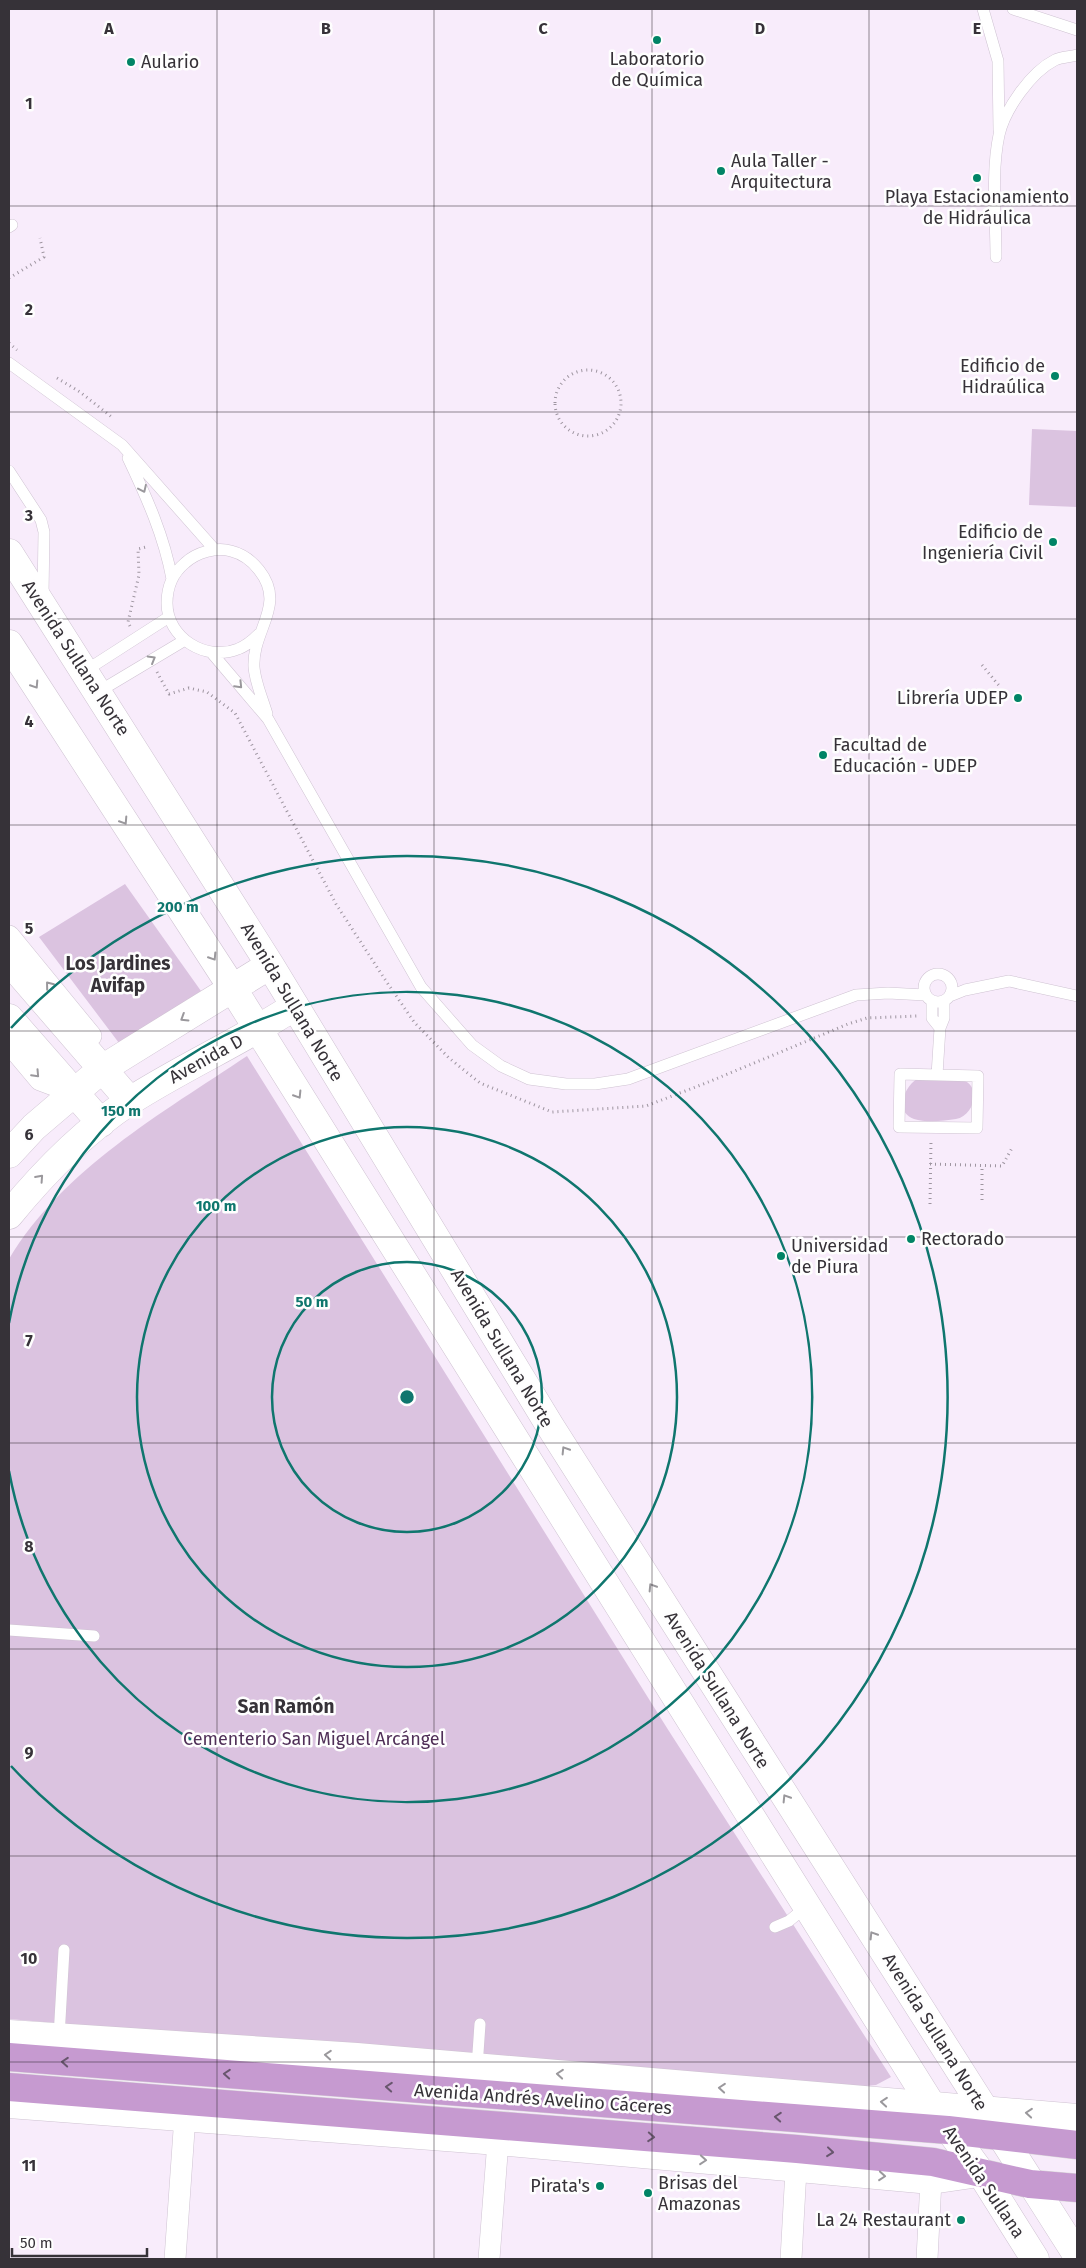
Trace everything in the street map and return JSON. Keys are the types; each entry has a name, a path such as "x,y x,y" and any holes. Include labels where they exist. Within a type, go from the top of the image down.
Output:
{"highway":[{"name":"Avenida Andrés Avelino Cáceres","path":"9,2057 948,2130 1003,2138 1077,2145"},
{"name":"Avenida Andrés Avelino Cáceres","path":"9,2087 797,2158 933,2162 1030,2184 1077,2188"}],"main road":[{"name":"Avenida Sullana Norte","path":"9,553 270,965 550,1426 1003,2138"},
{"name":"Avenida Sullana Norte","path":"11,652 233,988 932,2106"},
{"path":"9,961 130,1101"},
{"path":"9,1154 72,1092 102,1069 270,965"},
{"name":"Avenida D","path":"9,1215 61,1155 130,1101 258,1030 295,1006"},
{"path":"9,1018 101,1123"},
{"name":"Avenida Andrés Avelino Cáceres","path":"9,2034 478,2067 1077,2118"},
{"name":"Avenida Andrés Avelino Cáceres","path":"9,2104 498,2141 797,2158 931,2180 981,2173"},
{"name":"Avenida Sullana","path":"932,2106 981,2173 1030,2250"},
{"name":"Avenida Sullana","path":"1003,2138 1030,2184 1077,2255"},
{"path":"1030,2250 1026,2235 1034,2224 1047,2219 1054,2219"}],"street":[{"path":"9,936 92,1038 102,1069"},
{"path":"9,1043 40,1080 72,1092"},
{"path":"175,2259 185,2116"},
{"path":"489,2259 498,2141"},
{"path":"791,2259 797,2158"},
{"path":"927,2259 931,2180"}],"lane":[{"path":"983,9 998,61 999,134 996,172 996,257"},
{"path":"1012,9 1077,30"},
{"path":"999,134 1013,103 1027,83 1055,60 1077,55"},
{"path":"9,363 122,445 215,550"},
{"path":"122,445 153,513 166,550 172,579"},
{"path":"9,471 41,520 44,532 43,606"},
{"path":"215,550 229,551 242,555 254,564 264,576 270,590 271,605 267,620 259,634 250,643 237,649 211,652 197,648 185,640 169,617 167,598 172,579 179,568 190,558 215,550"},
{"path":"91,682 169,617"},
{"path":"259,634 254,667 268,718"},
{"path":"91,682 185,640"},
{"path":"211,652 268,718 421,987 472,1045 501,1066 529,1079 566,1084 596,1084 628,1079 856,995 888,993 909,986 929,976 941,974 954,982 973,989"},
{"path":"929,976 924,985 930,1003 932,1018 940,1028"},
{"path":"937,1075 940,1028 952,985 946,976"},
{"path":"888,993 930,1003 973,989 1009,981 1077,996"},
{"path":"900,1074 937,1075 978,1076 977,1128 899,1127 900,1074"},
{"path":"9,1630 94,1636"},
{"path":"775,1927 789,1921 807,1906"},
{"path":"59,2037 64,1950"},
{"path":"478,2067 480,2024"}],"path":[{"path":"9,278 44,257 40,238"},
{"path":"591,370 602,372 611,378 621,397 621,408 618,418 608,429 589,436 569,430 562,423 555,403 561,383 579,371 591,370"},
{"path":"982,665 1001,688"},
{"path":"169,694 189,688 207,692 236,713 336,904 414,1022 449,1058 480,1083 502,1093 552,1112 646,1106 860,1020 892,1016 913,1018 930,1003"},
{"path":"930,1164 1002,1166 1012,1148"},
{"path":"930,1204 931,1153"},
{"path":"982,1165 982,1200"}],"green space":[{"path":"1032,429 1077,431 1077,507 1029,505"},
{"path":"125,884 201,991 119,1043 39,937"},
{"name":"Cementerio San Miguel Arcángel","path":"247,1056 667,1728 891,2077 876,2085 857,2087 358,2049 9,2019 9,1259 31,1227 57,1197 86,1170 116,1145"},
{"path":"947,1078 963,1080 969,1084 974,1095 971,1107 962,1117 956,1119 929,1121 914,1119 908,1116 904,1111 903,1099 908,1088 917,1079"}],"place":[{"name":"Laboratorio de Química","path":"657,40"},
{"name":"Aulario","path":"131,62"},
{"name":"Aula Taller - Arquitectura","path":"721,171"},
{"name":"Playa Estacionamiento de Hidráulica","path":"977,178"},
{"name":"Edificio de Hidraúlica","path":"1055,376"},
{"name":"Edificio de Ingeniería Civil","path":"1053,542"},
{"name":"Librería UDEP","path":"1018,698"},
{"name":"Facultad de Educación - UDEP","path":"823,755"},
{"name":"Rectorado","path":"911,1239"},
{"name":"Universidad de Piura","path":"781,1256"},
{"name":"Pirata's","path":"600,2186"},
{"name":"Brisas del Amazonas","path":"648,2193"},
{"name":"La 24 Restaurant","path":"961,2220"}],"district":[{"name":"Los Jardines Avifap","path":"118,974"},
{"name":"San Ramón","path":"286,1706"}]}
